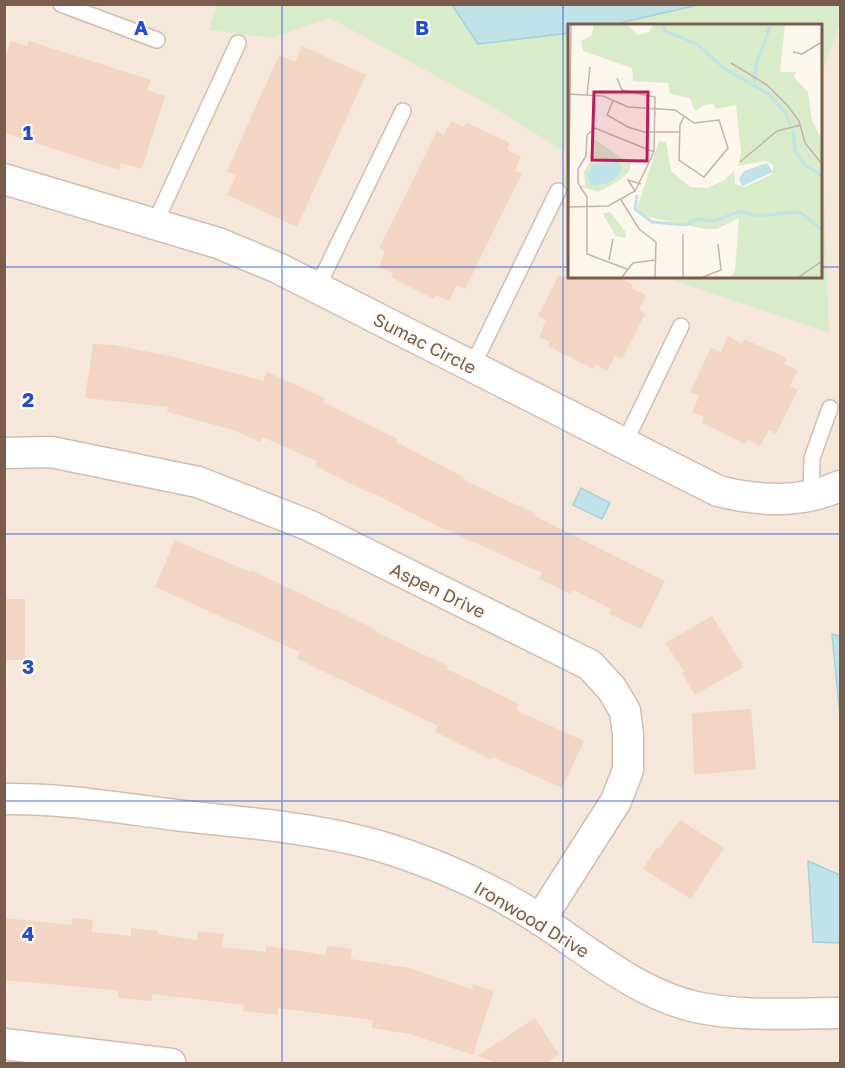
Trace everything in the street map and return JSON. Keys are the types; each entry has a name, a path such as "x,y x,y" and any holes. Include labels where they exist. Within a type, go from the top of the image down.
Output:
{"street":[{"name":"Sumac Circle","path":"4,179 218,243 278,268 718,491 743,497 774,500 811,496 840,486"},
{"name":"Aspen Drive","path":"4,453 51,452 198,482 308,525 590,665 612,689 625,711 628,734 628,770 616,801 540,920"},
{"name":"Ironwood Drive","path":"4,800 57,800 307,831 355,840 400,852 495,893 629,979 663,996 695,1006 731,1012 840,1013"},
{"path":"4,1044 171,1064"}],"lane":[{"path":"61,4 157,40"},
{"path":"155,223 237,43"},
{"path":"316,288 403,111"},
{"path":"472,367 558,191"},
{"path":"624,444 681,326"},
{"path":"811,496 812,458 830,408"}],"shaded area":[{"path":"5,5 840,5 840,1063 5,1063"}],"green space":[{"path":"217,4 840,5 840,22 821,77 821,24 568,24 568,154 491,106 330,18 272,38 209,30"},
{"path":"821,108 829,333 667,278 821,278"},
{"path":"568,154 568,193 561,186"}],"water":[{"path":"452,5 698,5 615,24 568,24 568,33 478,44"},
{"path":"581,488 610,503 602,519 573,505"},
{"path":"832,634 840,636 840,717"},
{"path":"808,861 840,875 840,943 813,942"}],"building":[{"path":"11,41 27,46 29,41 151,80 147,90 165,96 142,169 121,163 119,170 4,133 4,60"},
{"path":"302,46 366,75 297,227 227,195 236,176 227,171 279,55 295,62"},
{"path":"451,121 464,127 467,123 510,143 507,150 521,156 515,171 522,174 465,289 457,285 449,301 436,295 434,299 391,277 393,273 379,267 385,251 379,248 437,131 444,135"},
{"path":"558,276 621,278 633,285 632,288 646,295 639,310 645,314 622,359 615,356 607,371 596,364 593,369 548,346 550,342 539,337 546,320 538,316"},
{"path":"728,336 742,344 744,339 787,358 784,364 798,370 790,386 798,390 776,434 769,430 760,446 748,439 745,444 702,423 704,417 692,412 699,396 690,392 711,348 721,352"},
{"path":"93,344 115,345 174,357 263,381 267,372 325,398 323,402 398,439 396,442 465,478 464,480 536,514 535,516 665,581 641,629 609,614 611,609 573,590 570,594 539,579 542,573 370,493 315,466 317,461 262,437 260,442 233,430 167,412 168,407 85,398"},
{"path":"175,540 250,572 251,570 377,630 376,632 448,666 447,669 519,704 516,710 584,741 562,788 493,757 492,760 435,732 438,726 297,658 300,652 155,587"},
{"path":"4,599 25,599 25,660 4,660"},
{"path":"712,616 744,667 695,695 682,673 684,671 665,643"},
{"path":"751,709 756,769 694,775 692,713"},
{"path":"680,820 724,848 691,899 643,869 657,847 659,849"},
{"path":"4,918 72,925 73,918 93,920 92,932 131,936 131,928 158,931 157,934 197,940 198,931 224,934 222,947 266,952 266,946 326,955 327,946 352,949 351,959 410,968 472,989 473,984 494,991 473,1055 410,1034 372,1028 373,1020 278,1008 278,1015 243,1011 244,1005 152,994 152,1001 118,998 118,991 4,980"},
{"path":"535,1018 559,1054 544,1064 500,1064 477,1056"}]}
